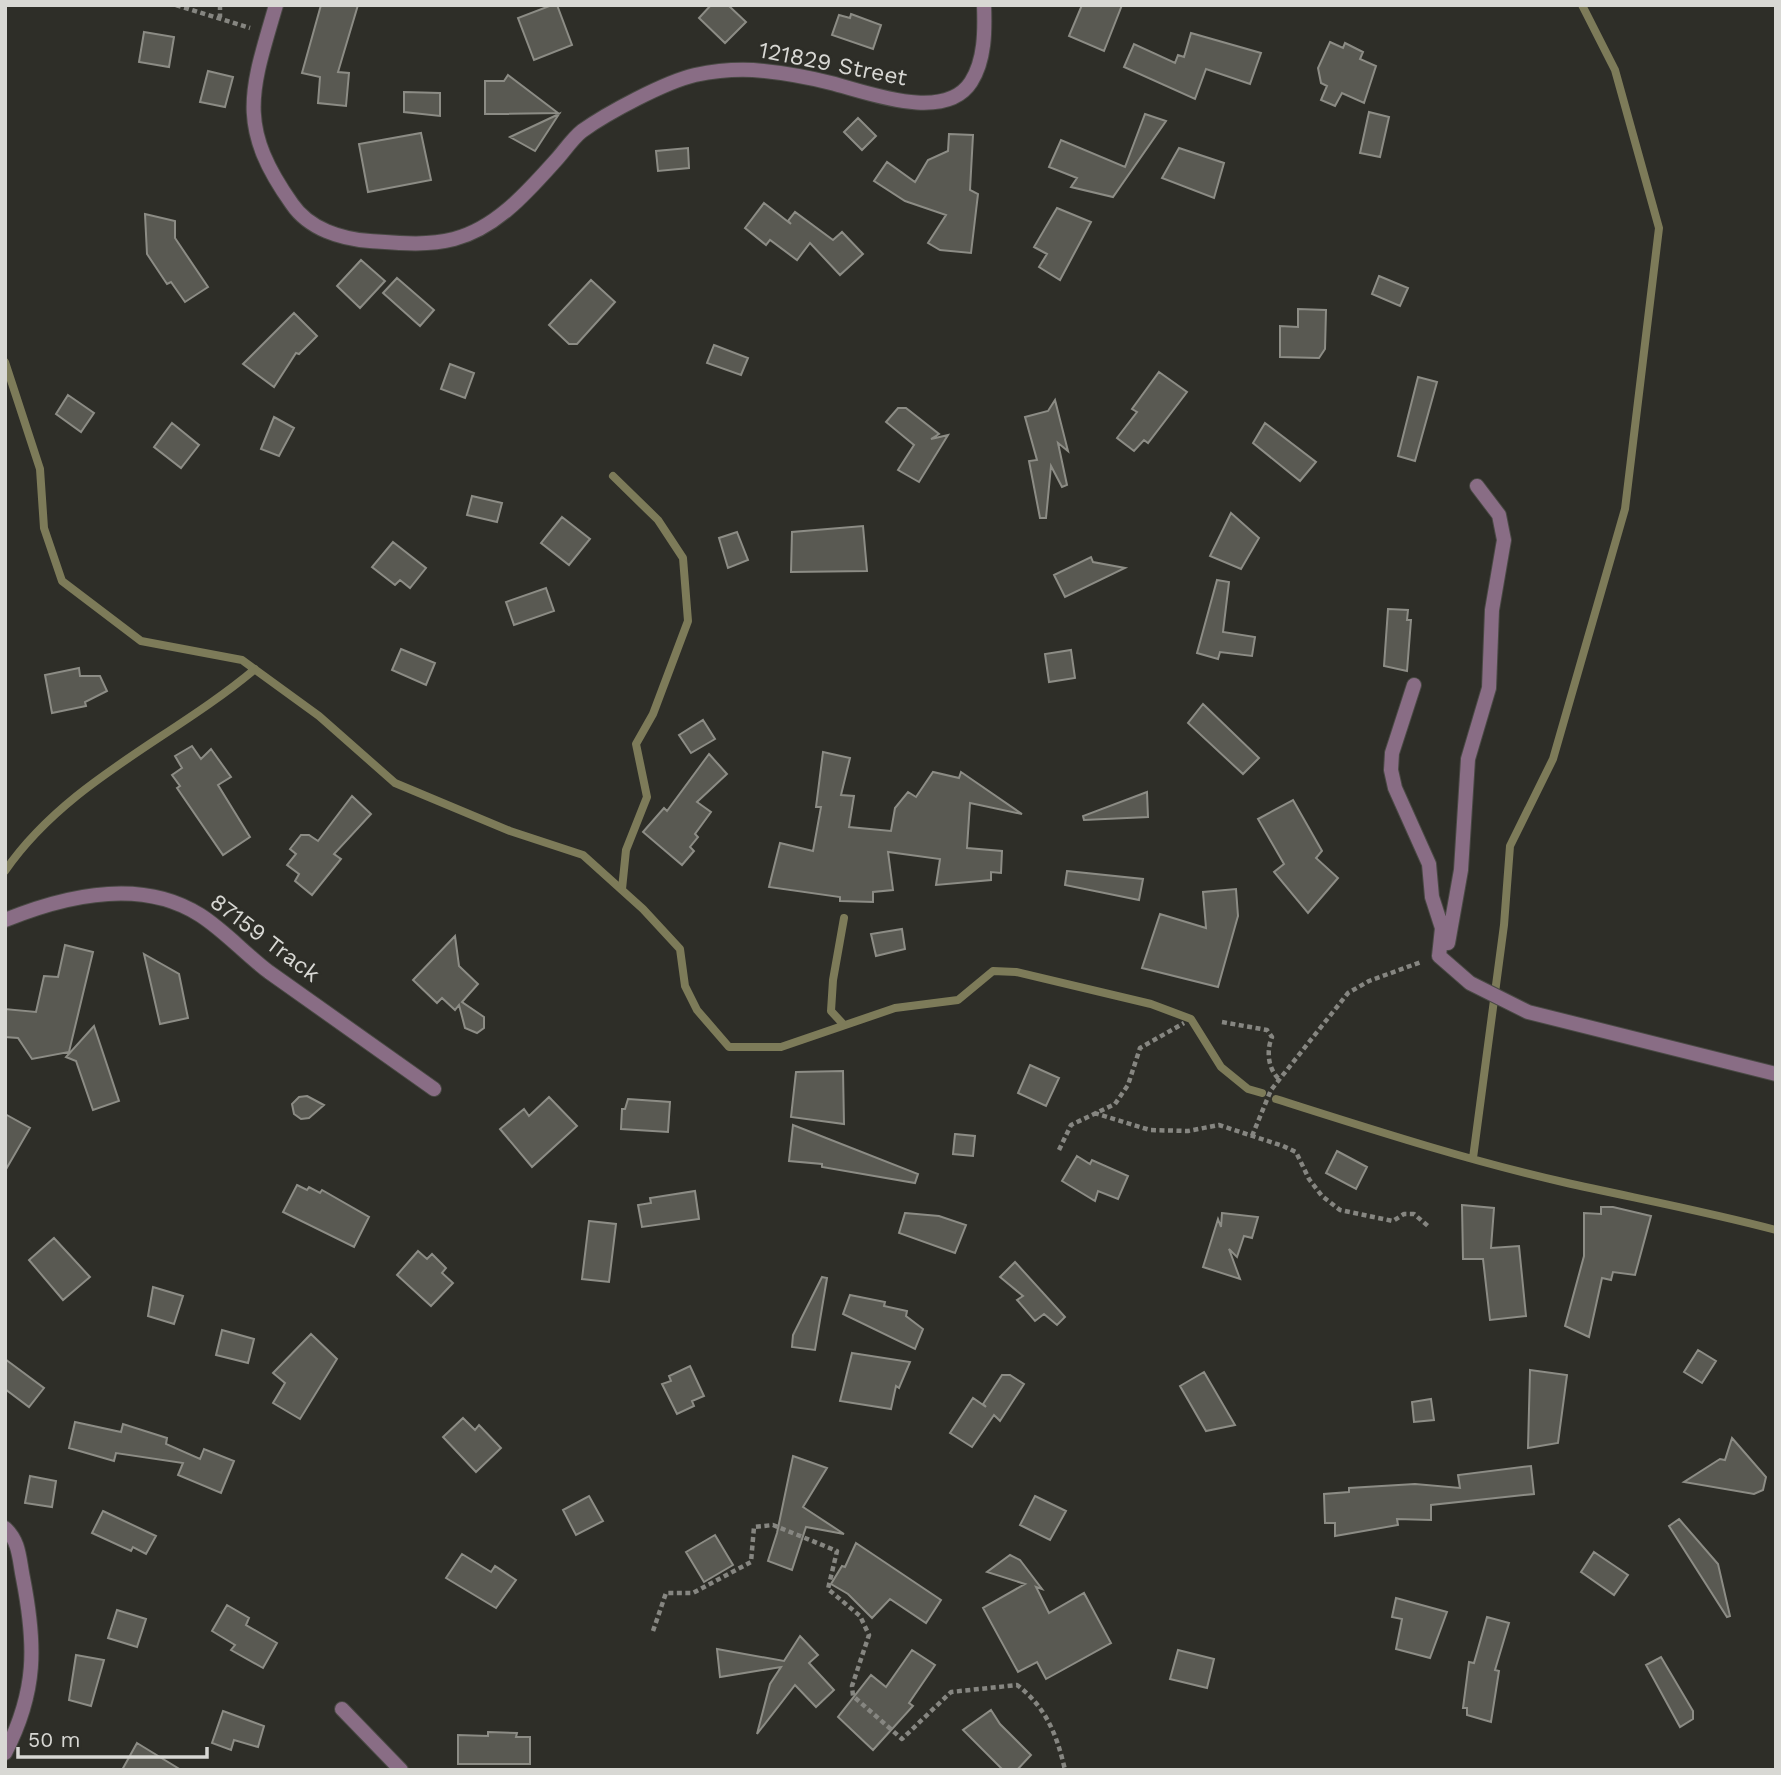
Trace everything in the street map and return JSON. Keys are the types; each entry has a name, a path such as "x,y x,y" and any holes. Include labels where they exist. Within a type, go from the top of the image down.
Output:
{"street":[{"name":"121829 Street","path":"276,5 252,92 251,113 271,175 297,211 322,230 354,239 425,243 456,239 492,221 526,194 581,132 657,89 692,76 725,70 754,70 828,82 905,102 925,103 959,93 970,83 981,56 985,5"},
{"path":"1441,959 1461,870 1468,759 1489,688 1492,610 1504,540 1499,515 1477,486"},
{"path":"1414,685 1392,753 1391,770 1395,788 1429,863 1433,897 1442,928 1441,959"},
{"name":"87159 Track","path":"5,920 48,903 102,894 143,896 184,906 212,924 249,958 434,1089"},
{"path":"1441,959 1470,983 1528,1012 1776,1074"},
{"path":"5,1528 18,1545 33,1647 25,1710 5,1752"},
{"path":"342,1709 401,1770"}],"path":[{"path":"176,5 268,34"},
{"path":"220,5 220,17"},
{"path":"1252,1136 1271,1090 1348,993 1396,969 1441,959"},
{"path":"1222,1022 1267,1030 1272,1037 1268,1047 1274,1075 1280,1080"},
{"path":"1059,1150 1071,1125 1115,1104 1128,1085 1140,1048 1184,1023"},
{"path":"1094,1113 1150,1130 1188,1131 1219,1125 1252,1136 1296,1152 1322,1196 1340,1210 1394,1221 1404,1213 1414,1214 1428,1226"},
{"path":"653,1631 666,1593 692,1593 751,1562 754,1527 773,1525 837,1552 828,1589 860,1616 869,1635 852,1686 853,1696 902,1738 951,1692 1017,1685 1037,1700 1058,1737 1065,1770"}],"building":[{"path":"321,5 358,5 338,72 349,73 346,106 318,103 320,77 302,73"},
{"path":"557,5 572,45 534,60 518,18"},
{"path":"711,5 728,5 746,22 725,43 699,18"},
{"path":"1082,5 1122,5 1104,51 1069,36"},
{"path":"851,14 881,25 873,49 832,35 839,15 850,18"},
{"path":"144,32 174,37 169,67 139,62"},
{"path":"1191,33 1261,53 1250,84 1206,69 1195,99 1124,67 1134,44 1175,63 1178,55 1184,57"},
{"path":"1330,42 1343,48 1345,43 1363,52 1360,59 1376,66 1364,103 1342,93 1335,106 1321,100 1327,86 1321,83 1318,68"},
{"path":"208,71 233,77 225,107 200,102"},
{"path":"508,75 558,113 485,114 485,81 504,81"},
{"path":"404,92 440,93 440,116 404,112"},
{"path":"1369,112 1389,117 1380,157 1360,153"},
{"path":"559,114 535,151 510,137"},
{"path":"1145,114 1166,121 1113,197 1071,187 1077,178 1049,167 1061,140 1125,167"},
{"path":"858,118 876,136 862,150 844,132"},
{"path":"421,133 431,180 368,192 359,144"},
{"path":"949,134 973,135 970,190 978,194 971,253 940,250 928,243 946,215 905,201 874,181 887,162 915,182 928,160 948,151"},
{"path":"688,148 689,168 658,171 656,151"},
{"path":"1179,148 1224,163 1214,198 1162,178"},
{"path":"764,203 791,224 788,221 795,212 833,240 842,232 863,254 840,275 810,243 797,260 770,240 766,245 745,228"},
{"path":"1057,208 1091,222 1060,280 1039,267 1047,254 1034,247"},
{"path":"145,214 175,221 175,238 208,287 185,302 171,282 167,284 147,254"},
{"path":"361,260 385,281 360,308 337,286"},
{"path":"1379,276 1408,288 1400,306 1372,294"},
{"path":"397,278 434,310 420,326 383,293"},
{"path":"591,280 615,302 577,344 569,344 549,325"},
{"path":"1298,309 1326,310 1325,349 1319,358 1280,357 1280,326 1298,327"},
{"path":"294,313 317,336 299,354 296,353 274,387 243,364"},
{"path":"714,345 748,358 741,375 707,363"},
{"path":"450,364 474,373 465,398 441,389"},
{"path":"1159,372 1187,392 1148,443 1144,440 1134,451 1117,438 1137,412 1132,409"},
{"path":"1418,377 1437,382 1415,461 1398,456"},
{"path":"68,395 94,413 81,432 56,414"},
{"path":"1055,400 1068,451 1058,443 1067,485 1062,487 1051,466 1046,518 1040,518 1029,461 1037,460 1025,417 1048,411"},
{"path":"898,408 906,408 939,434 931,439 948,435 919,482 898,470 914,445 886,422"},
{"path":"274,417 294,428 279,456 261,449"},
{"path":"172,423 199,445 181,468 154,447"},
{"path":"1265,423 1316,462 1300,481 1253,443"},
{"path":"472,496 502,503 497,522 467,515"},
{"path":"1231,513 1259,538 1241,569 1210,556"},
{"path":"562,517 590,539 569,565 541,543"},
{"path":"863,526 867,571 791,572 792,532"},
{"path":"737,532 748,560 728,568 719,538"},
{"path":"393,542 426,568 410,588 400,580 395,585 372,567"},
{"path":"1091,557 1093,562 1125,568 1065,597 1054,575"},
{"path":"1217,580 1229,582 1223,632 1255,637 1252,656 1220,652 1218,659 1197,653"},
{"path":"546,588 554,611 514,625 506,602"},
{"path":"1388,609 1408,610 1407,620 1411,620 1407,671 1384,666"},
{"path":"401,649 435,663 426,685 392,670"},
{"path":"1071,650 1075,678 1049,682 1045,654"},
{"path":"79,668 80,676 100,676 107,691 85,702 86,706 52,713 45,675"},
{"path":"1203,704 1259,758 1243,774 1188,723"},
{"path":"703,720 715,739 691,753 679,735"},
{"path":"192,746 201,759 211,749 231,777 218,785 250,837 223,855 177,788 180,786 172,775 182,768 175,756"},
{"path":"823,752 850,758 841,795 854,796 849,827 891,831 895,808 908,792 916,797 933,772 959,778 961,772 1022,814 970,803 967,848 1002,851 1001,873 991,872 991,880 936,885 940,859 888,852 893,890 873,892 873,902 840,901 840,897 769,887 780,843 813,851 821,807 816,807"},
{"path":"709,754 727,774 697,802 711,812 695,834 698,837 690,847 694,851 682,865 643,832 664,808 667,811"},
{"path":"1147,792 1148,817 1084,820 1083,816"},
{"path":"352,796 371,814 334,854 341,859 312,895 295,881 299,874 287,865 296,854 290,849 301,835 309,835 318,841"},
{"path":"1293,800 1322,851 1316,858 1338,878 1308,913 1274,872 1284,864 1258,819"},
{"path":"1067,871 1143,879 1139,900 1065,885"},
{"path":"1236,889 1238,916 1218,987 1142,968 1160,914 1206,928 1203,892"},
{"path":"902,929 905,949 876,956 871,934"},
{"path":"455,936 459,966 478,984 462,1002 484,1017 484,1028 477,1033 465,1028 459,1005 455,1010 442,998 437,1003 413,980"},
{"path":"65,945 93,952 69,1052 32,1059 18,1038 5,1037 5,1009 36,1012 44,976 58,977"},
{"path":"144,954 179,974 188,1018 160,1024"},
{"path":"94,1026 119,1101 93,1110 76,1061 66,1057"},
{"path":"1030,1065 1059,1078 1046,1106 1018,1093"},
{"path":"843,1071 844,1124 791,1117 796,1072"},
{"path":"307,1096 324,1105 309,1118 301,1119 294,1114 292,1104 299,1097"},
{"path":"549,1097 577,1126 532,1167 500,1129 524,1109 529,1116"},
{"path":"628,1099 670,1102 668,1132 621,1129 622,1109 625,1109"},
{"path":"5,1114 30,1128 5,1171"},
{"path":"793,1125 918,1174 915,1183 822,1167 822,1164 789,1161"},
{"path":"955,1134 975,1136 973,1156 953,1154"},
{"path":"1337,1151 1367,1167 1356,1189 1326,1173"},
{"path":"1077,1156 1090,1164 1092,1160 1128,1176 1118,1199 1098,1191 1095,1201 1062,1181"},
{"path":"297,1185 320,1193 322,1190 369,1217 354,1247 283,1212"},
{"path":"695,1191 699,1219 642,1227 638,1205 651,1203 650,1198"},
{"path":"1462,1205 1494,1208 1491,1248 1519,1246 1526,1316 1490,1320 1483,1259 1463,1259"},
{"path":"1601,1207 1613,1207 1651,1216 1635,1275 1613,1272 1611,1280 1602,1278 1589,1337 1565,1326 1584,1256 1584,1213 1601,1214"},
{"path":"905,1213 939,1216 966,1225 955,1253 899,1233"},
{"path":"1222,1213 1258,1217 1252,1238 1244,1236 1237,1257 1229,1249 1240,1279 1203,1267 1218,1219 1221,1227"},
{"path":"589,1221 616,1224 609,1282 582,1279"},
{"path":"54,1238 90,1277 63,1300 29,1260"},
{"path":"418,1251 427,1259 432,1254 446,1268 442,1273 453,1283 431,1306 397,1275"},
{"path":"1015,1262 1065,1317 1057,1325 1044,1314 1035,1321 1017,1300 1023,1296 1000,1277"},
{"path":"822,1277 827,1278 815,1350 792,1347 793,1335"},
{"path":"153,1287 183,1296 174,1324 148,1316"},
{"path":"850,1295 885,1302 884,1306 907,1311 906,1316 923,1329 915,1349 843,1314"},
{"path":"222,1330 254,1339 248,1363 216,1355"},
{"path":"311,1334 337,1359 300,1419 273,1403 285,1383 273,1373"},
{"path":"1698,1350 1716,1361 1702,1383 1684,1372"},
{"path":"852,1353 910,1362 899,1388 896,1386 891,1409 840,1401"},
{"path":"5,1359 44,1388 29,1407 5,1389"},
{"path":"690,1366 704,1396 692,1401 694,1406 677,1414 662,1384 671,1381 669,1376"},
{"path":"1530,1370 1567,1375 1558,1443 1528,1448"},
{"path":"1204,1372 1235,1425 1206,1431 1180,1386"},
{"path":"1002,1375 1010,1375 1024,1384 1000,1421 994,1415 972,1447 950,1433 973,1398 986,1407 983,1404"},
{"path":"1431,1399 1434,1420 1414,1422 1412,1402"},
{"path":"463,1418 475,1430 479,1425 501,1448 476,1472 443,1437"},
{"path":"75,1422 121,1432 123,1424 167,1438 166,1444 200,1459 204,1449 234,1461 221,1493 178,1475 183,1463 116,1453 114,1461 69,1448"},
{"path":"1732,1438 1766,1477 1763,1490 1754,1494 1684,1482 1720,1459 1725,1460"},
{"path":"793,1456 827,1468 803,1507 844,1534 806,1527 792,1570 768,1561 777,1533"},
{"path":"1531,1466 1534,1494 1431,1505 1431,1520 1397,1519 1398,1525 1335,1536 1335,1523 1325,1523 1324,1494 1349,1492 1349,1488 1415,1484 1460,1488 1458,1475"},
{"path":"30,1476 56,1481 52,1507 25,1503"},
{"path":"589,1496 603,1521 576,1535 563,1510"},
{"path":"1035,1496 1066,1511 1050,1540 1020,1525"},
{"path":"103,1511 156,1536 146,1554 133,1547 131,1551 92,1533"},
{"path":"1679,1519 1718,1564 1730,1616 1727,1617 1669,1526"},
{"path":"715,1535 733,1565 704,1582 686,1552"},
{"path":"856,1543 941,1600 926,1623 890,1599 872,1618 848,1594 831,1584 842,1566 845,1567"},
{"path":"1594,1552 1628,1575 1614,1595 1581,1572"},
{"path":"462,1554 491,1572 495,1566 516,1580 496,1608 446,1578"},
{"path":"1010,1555 1020,1560 1042,1589 1036,1587 1049,1613 1084,1593 1111,1643 1046,1679 1037,1662 1018,1672 983,1608 1025,1584 987,1572"},
{"path":"1396,1598 1447,1612 1430,1658 1396,1649 1402,1619 1392,1617"},
{"path":"227,1605 249,1618 246,1625 277,1643 263,1668 231,1650 235,1645 212,1631"},
{"path":"117,1610 146,1619 137,1647 108,1638"},
{"path":"1487,1617 1509,1623 1495,1670 1499,1671 1491,1722 1467,1715 1467,1708 1463,1708 1469,1662 1474,1663"},
{"path":"800,1636 818,1655 809,1663 834,1690 816,1707 795,1685 757,1734 770,1684 781,1667 720,1677 717,1649 784,1661"},
{"path":"912,1650 935,1665 909,1703 913,1706 873,1750 838,1717 871,1675 886,1687"},
{"path":"1178,1650 1214,1659 1207,1688 1170,1679"},
{"path":"76,1655 104,1660 91,1706 69,1700"},
{"path":"1661,1657 1693,1711 1693,1719 1680,1727 1646,1665"},
{"path":"991,1710 1000,1724 1031,1755 1017,1770 1003,1770 963,1730"},
{"path":"223,1711 264,1726 258,1747 234,1740 231,1750 212,1743"},
{"path":"488,1732 517,1733 516,1737 530,1737 530,1764 458,1764 458,1735 488,1736"},
{"path":"137,1743 181,1770 122,1770"}],"waterway":[{"path":"1473,1158 1504,925 1510,846 1553,759 1625,509 1659,228 1615,70 1582,5"},
{"path":"5,362 40,469 44,528 62,581 141,641 242,660 319,716 395,783 510,831 583,855 643,909 680,949 685,986 697,1010 729,1047 781,1047 895,1008 958,1000 993,971 1016,972 1151,1004 1191,1019 1221,1067 1248,1089 1262,1093"},
{"path":"613,476 658,520 683,558 688,621 653,714 636,744 647,797 626,850 622,889"},
{"path":"5,871 30,839 59,811 122,762 223,694 255,669"},
{"path":"843,1024 831,1011 833,980 844,918"},
{"path":"1276,1099 1491,1164 1776,1230"}]}
